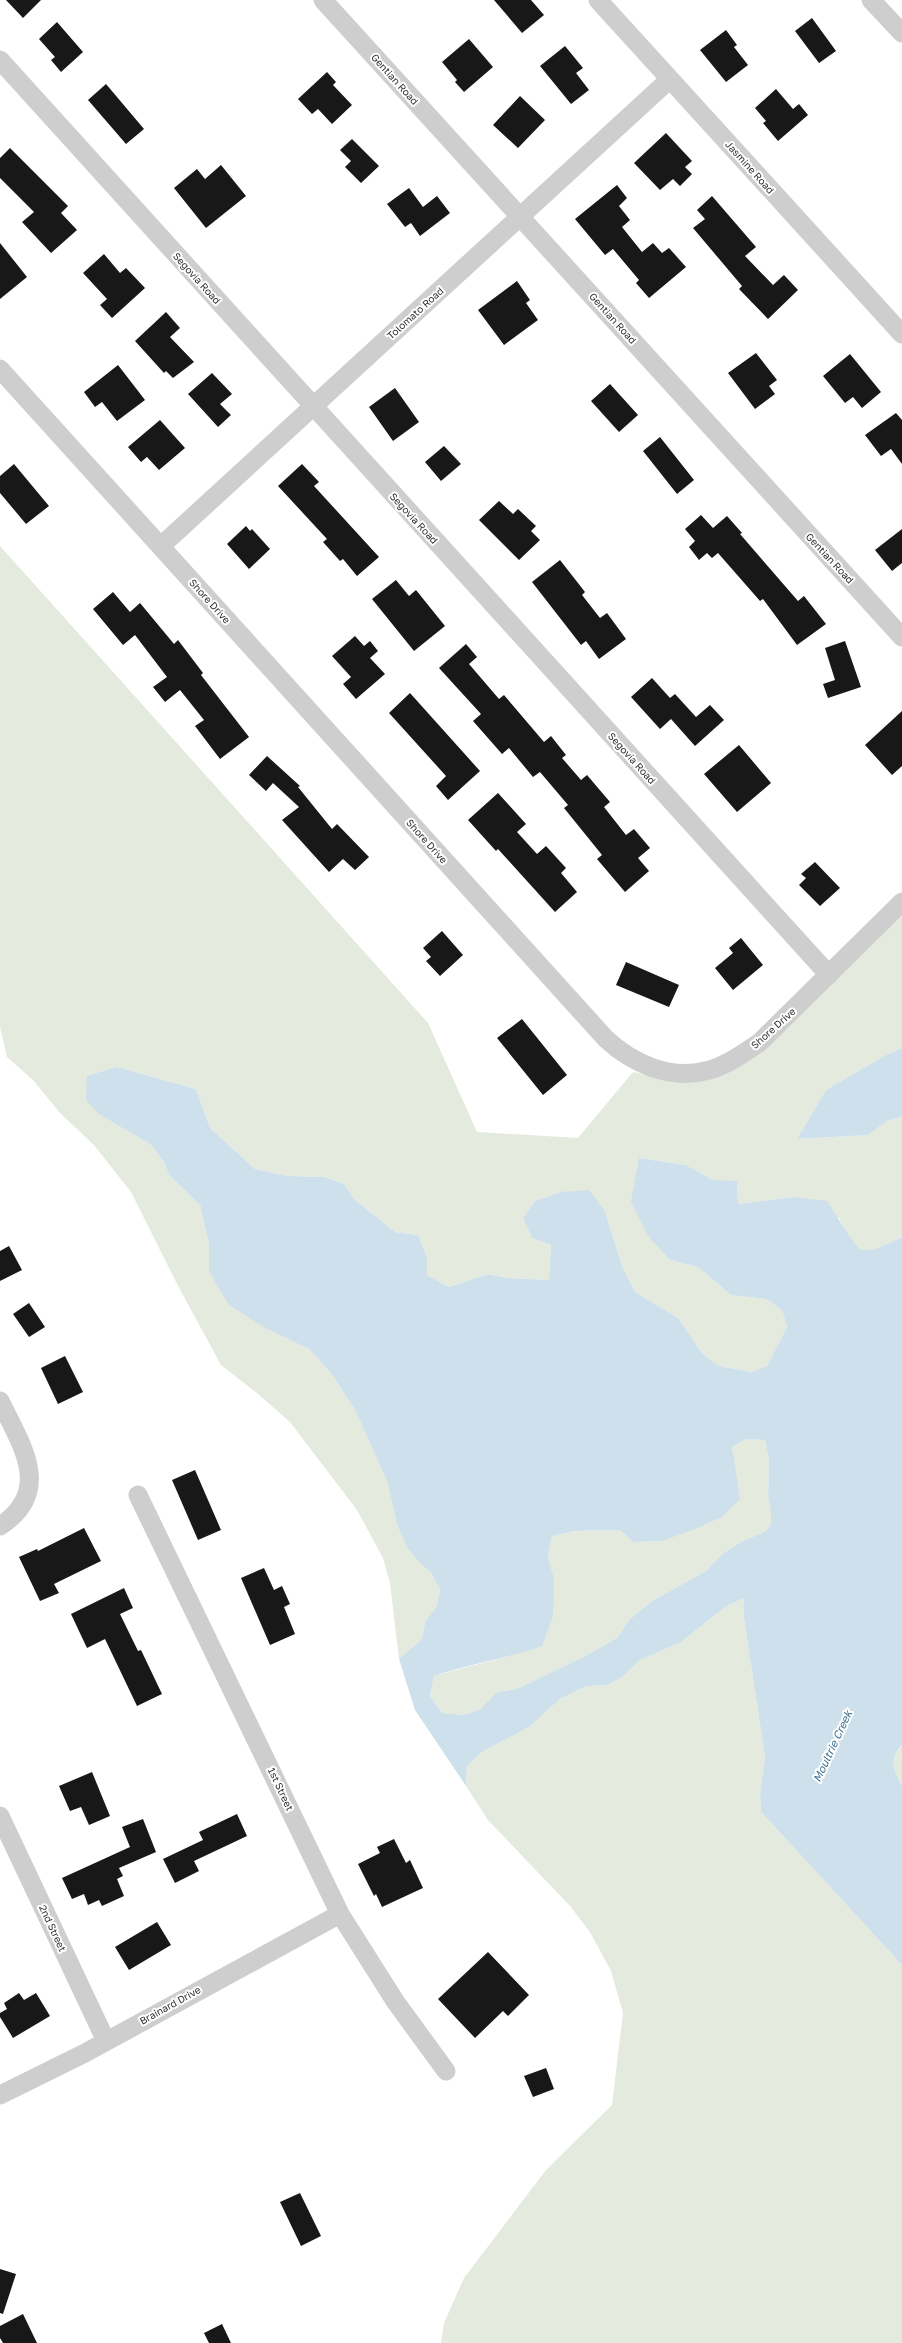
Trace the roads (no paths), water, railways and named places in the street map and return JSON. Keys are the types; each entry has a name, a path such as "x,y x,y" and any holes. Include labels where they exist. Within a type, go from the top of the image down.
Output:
{"street":[{"name":"Gentian Road","path":"323,0 902,636"},
{"name":"Jasmine Road","path":"598,0 902,334"},
{"path":"871,0 902,33"},
{"name":"Segovia Road","path":"0,60 312,407 497,607 829,975"},
{"name":"Tolomato Road","path":"160,546 670,80"},
{"name":"Shore Drive","path":"0,369 606,1039 635,1060 668,1072 680,1073 704,1072 721,1066 759,1043 902,902"},
{"path":"0,1401 24,1449 29,1463 30,1477 28,1491 21,1507 12,1518 0,1526"},
{"name":"1st Street","path":"138,1495 340,1914 395,2001 446,2071"},
{"name":"2nd Street","path":"0,1816 106,2041"},
{"name":"Brainard Drive","path":"0,2095 106,2041 340,1914"}],"water":[{"path":"902,1048 902,1117 889,1120 868,1135 797,1139 826,1090 886,1055"},
{"name":"Moultrie Creek","path":"117,1067 196,1089 210,1128 255,1169 288,1176 325,1177 344,1184 354,1199 395,1232 418,1235 427,1257 427,1275 449,1287 488,1274 507,1278 549,1280 551,1245 532,1238 523,1218 535,1201 560,1192 589,1190 605,1211 622,1266 635,1292 678,1318 702,1353 718,1366 751,1372 767,1366 787,1327 782,1310 766,1299 731,1295 698,1267 670,1260 649,1237 631,1202 639,1158 686,1165 713,1180 737,1181 738,1204 792,1197 827,1201 847,1232 861,1250 876,1249 902,1237 902,1745 895,1755 894,1765 902,1786 902,1965 761,1812 760,1792 765,1758 744,1618 744,1598 725,1607 681,1642 640,1660 621,1678 607,1685 586,1686 560,1699 529,1727 482,1752 467,1766 466,1786 415,1710 399,1659 422,1639 425,1622 437,1606 440,1590 432,1574 418,1561 407,1547 397,1525 387,1481 355,1410 331,1373 309,1349 267,1329 228,1304 209,1271 209,1244 200,1205 169,1175 164,1162 150,1144 100,1115 86,1100 87,1076","holes":["746,1439 765,1440 769,1461 768,1496 771,1514 771,1524 766,1531 741,1542 722,1554 706,1571 652,1601 629,1620 617,1638 589,1654 517,1689 497,1692 481,1709 464,1715 442,1713 430,1696 434,1676 542,1646 553,1616 554,1578 548,1557 552,1536 575,1531 620,1530 633,1542 662,1541 722,1517 740,1499 732,1447"]}]}
